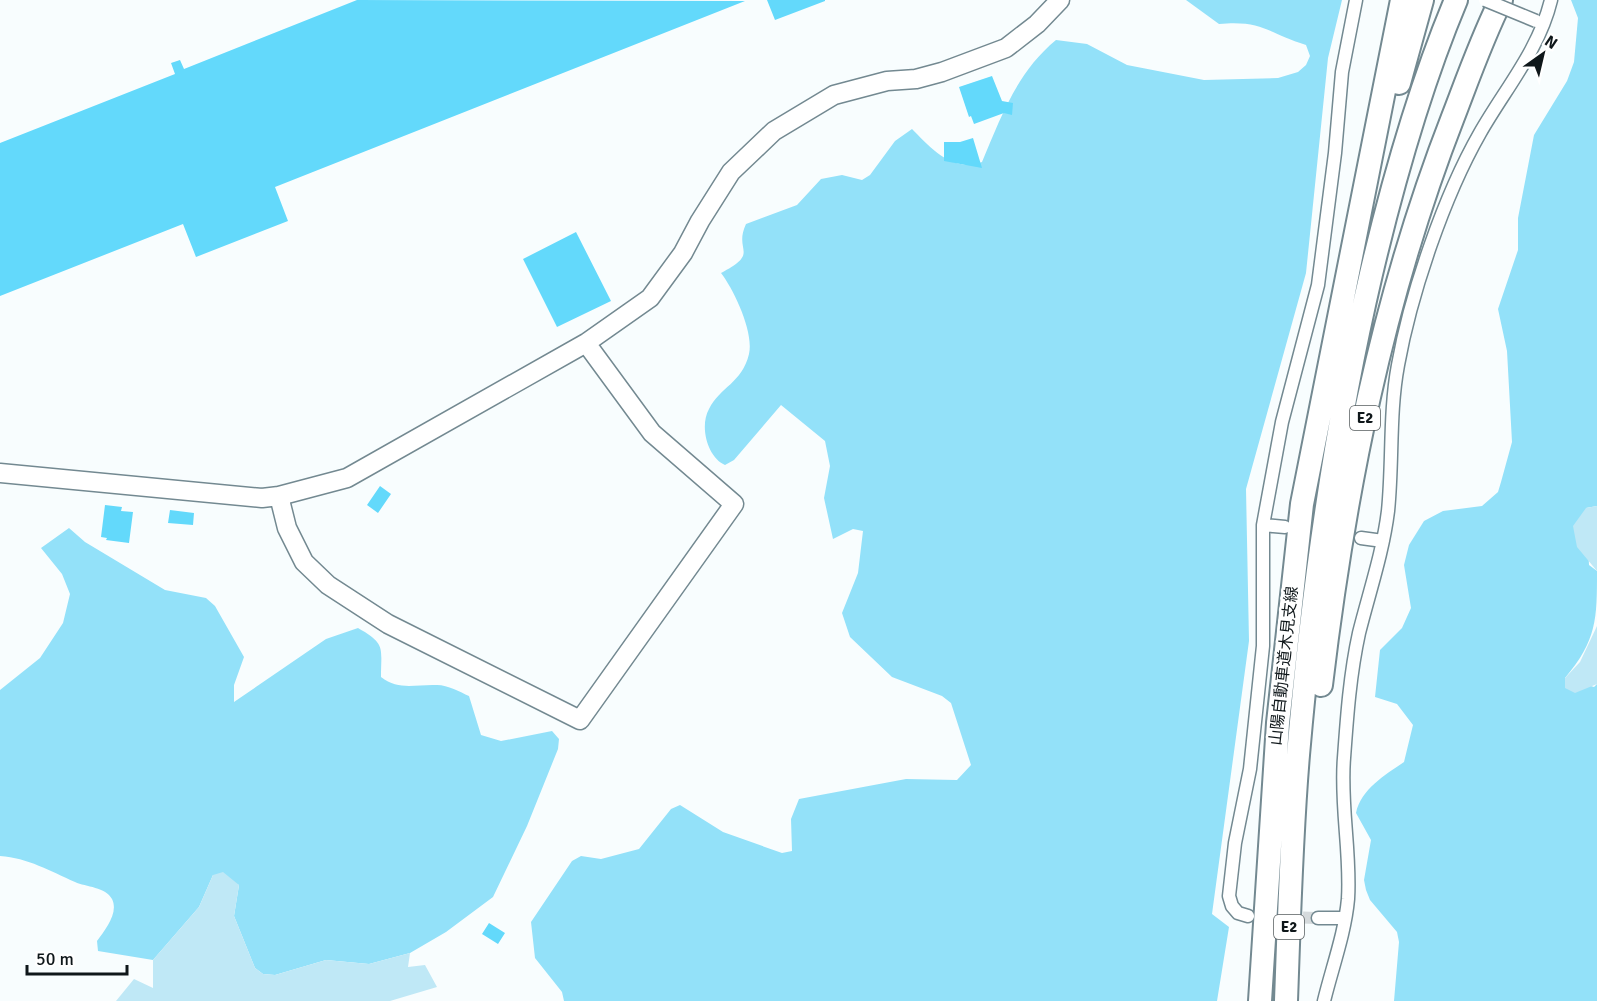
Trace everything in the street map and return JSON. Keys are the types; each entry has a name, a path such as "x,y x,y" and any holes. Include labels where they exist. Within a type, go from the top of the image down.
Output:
{"highway":[{"path":"1334,334 1402,0"},
{"path":"1334,334 1422,0"},
{"path":"1292,852 1298,757 1322,544 1356,342 1407,138 1456,0"},
{"name":"E2","path":"1286,1001 1292,852 1312,759 1327,631 1348,502 1379,348 1432,171 1501,0"},
{"name":"山陽自動車道木見支線","path":"1260,1001 1278,723 1289,614 1302,504 1334,334"}],"street":[{"path":"0,473 262,498 279,496 347,478 586,343 650,298 683,253 731,172 774,131 834,95 887,81 916,79 942,72 1006,48 1037,24 1060,0"},
{"path":"1248,916 1238,913 1228,896 1235,843 1250,769 1263,646 1263,525 1282,422 1318,285 1335,153 1342,72 1356,0"},
{"path":"1485,0 1540,23"},
{"path":"1324,1001 1348,898 1343,762 1349,690 1359,636 1383,541 1388,509 1391,412 1399,363 1415,300 1451,197 1480,134 1523,66 1551,0"},
{"path":"279,496 287,528 304,562 328,585 388,624 580,720 734,504 652,433 586,343"},
{"path":"1263,525 1285,527"},
{"path":"1361,538 1383,541"},
{"path":"1318,918 1345,918"}],"shaded area":[{"path":"1186,0 1342,0 1328,58 1306,273 1246,489 1249,641 1212,914 1229,927 1217,1001 564,1001 562,992 535,958 531,922 572,861 581,856 601,859 639,849 671,809 680,805 723,832 782,853 792,851 791,819 799,799 906,779 957,780 971,765 951,703 942,696 892,677 850,637 842,613 858,573 863,531 853,529 833,539 824,498 830,466 825,441 781,405 734,460 725,465 714,456 710,449 705,433 706,416 719,395 741,372 749,354 749,334 746,323 732,290 721,273 743,256 742,241 746,224 797,205 821,179 842,175 862,180 870,175 895,141 912,129 943,157 961,164 971,165 982,162 1003,112 1020,81 1042,53 1056,40 1087,44 1127,65 1204,80 1278,78 1298,72 1306,65 1310,56 1306,45 1256,26 1234,23 1219,24"},
{"path":"1571,0 1597,0 1597,506 1586,508 1589,565 1597,571 1596,603 1589,640 1584,652 1565,678 1594,687 1597,684 1597,1001 1394,1001 1399,942 1397,932 1370,900 1366,890 1364,880 1371,840 1356,813 1368,790 1404,762 1413,725 1397,704 1375,697 1380,650 1402,628 1411,608 1404,565 1409,545 1424,521 1443,511 1482,506 1498,492 1501,482 1512,442 1507,351 1498,309 1518,250 1518,218 1534,135 1567,81 1574,62 1578,18"},
{"path":"1597,506 1597,571 1577,547 1573,526 1586,508"},
{"path":"69,528 85,542 165,590 206,598 215,606 244,657 234,685 234,702 326,639 358,628 373,638 380,647 381,677 394,684 408,686 445,686 469,696 481,735 501,741 552,731 559,739 558,749 527,826 493,897 446,932 410,953 369,964 326,960 275,975 263,974 255,968 234,916 239,885 213,875 199,907 153,960 98,951 97,941 104,932 114,910 114,904 109,895 29,862 0,856 0,690 40,658 63,623 70,594 62,574 41,548"},
{"path":"1597,626 1597,684 1575,693 1565,688 1565,678 1580,662"},
{"path":"223,872 239,885 234,916 255,968 263,974 275,975 326,960 369,964 410,953 408,967 425,965 437,987 390,1001 116,1001 134,979 153,988 153,960 199,907 213,875"}],"building":[{"path":"357,0 745,1 275,187 288,221 196,257 183,224 0,296 0,143 175,74 171,63 180,60 184,69"},
{"path":"767,0 825,0 825,1 775,20"},
{"path":"992,76 1002,101 1013,103 1012,115 1004,113 974,124 971,116 969,117 959,87"},
{"path":"973,138 982,168 944,161 944,142 960,142"},
{"path":"576,232 611,301 557,327 523,259"},
{"path":"380,486 391,494 378,513 367,505"},
{"path":"105,505 122,507 121,511 133,512 129,543 106,540 107,538 101,537"},
{"path":"170,510 194,513 193,525 168,523"},
{"path":"489,923 505,933 498,944 482,934"}],"tunnel":[{"path":"1285,917 1318,918"}]}
